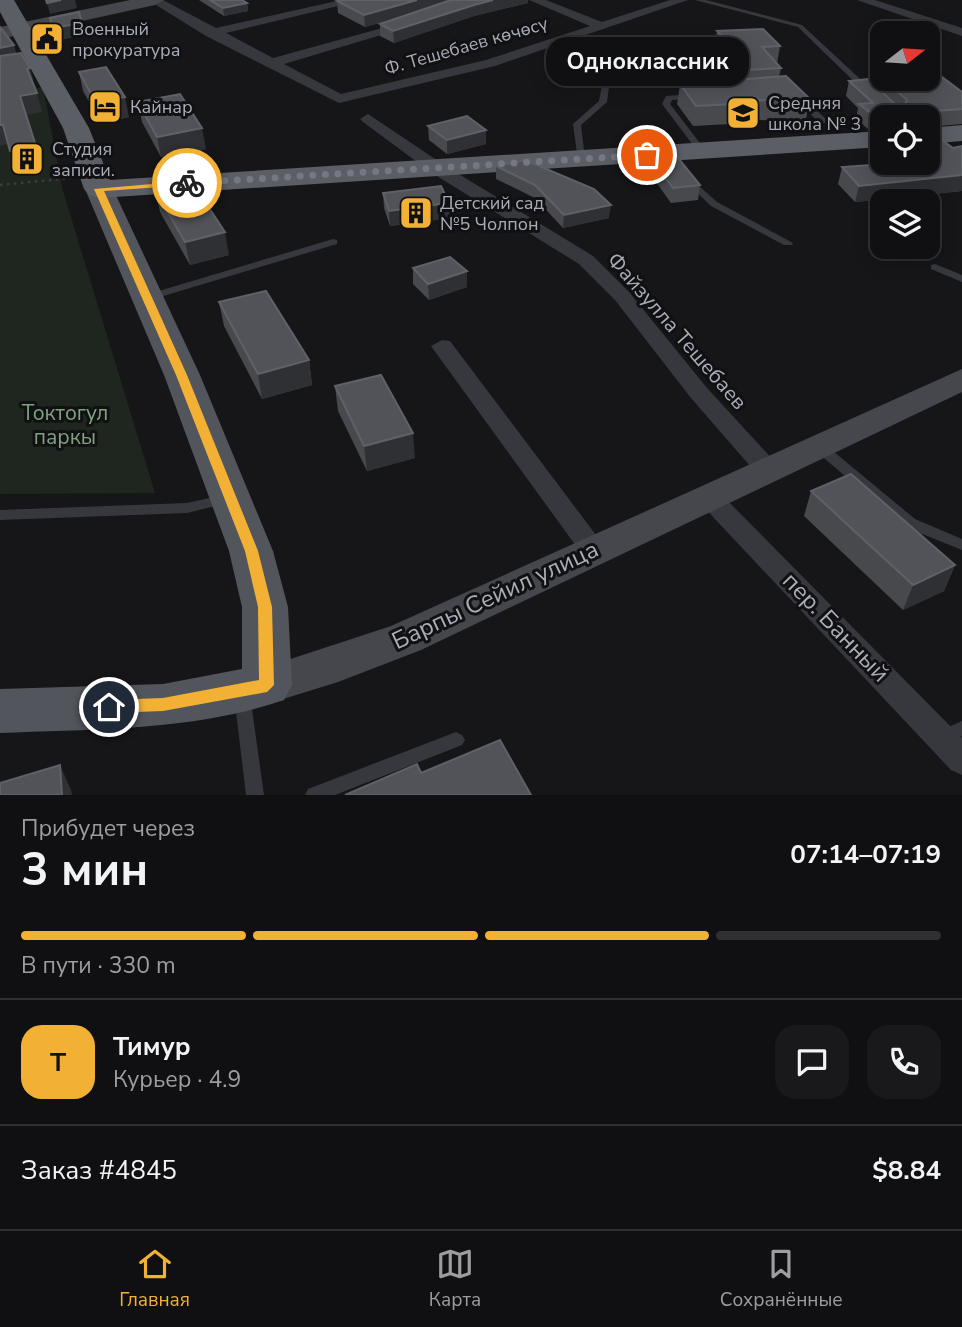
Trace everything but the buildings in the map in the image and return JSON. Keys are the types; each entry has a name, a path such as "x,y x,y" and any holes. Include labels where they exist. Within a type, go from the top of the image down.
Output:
{"highway":[{"path":"4,0 11,31 37,64 76,128 97,182 438,169 581,159 676,163 702,151 870,140"},
{"path":"940,135 962,133"}],"main road":[{"path":"11,31 154,0"},
{"path":"97,182 251,551 265,607 254,688"},
{"name":"Барпы Сейил улица","path":"0,711 163,705 254,688 322,669 406,638 962,379"}],"street":[{"path":"154,0 269,64 421,18"},
{"path":"211,33 357,0"},
{"path":"534,0 601,26"},
{"name":"Ф. Тешебаев көчөсү","path":"269,64 339,99 490,64 682,0"},
{"path":"863,0 945,29 962,32"},
{"path":"945,29 962,20"},
{"name":"Файзулла Тешебаев","path":"368,120 438,169 586,260 603,276 699,393 766,468"},
{"path":"442,345 593,550"},
{"name":"пер. Банный","path":"708,496 952,733 962,760"}],"lane":[{"path":"698,0 800,26 878,99"},
{"path":"581,159 577,124 603,102 605,87"},
{"path":"783,91 794,94 823,121"},
{"path":"702,151 666,101 710,95"},
{"path":"676,163 714,204 788,243"},
{"path":"146,298 333,242"},
{"path":"935,267 962,279"},
{"path":"817,445 910,523 962,545"},
{"path":"0,515 187,508 231,498"},
{"path":"254,688 255,795"},
{"path":"314,795 456,740"}],"path":[{"path":"0,185 97,182"}],"green space":[{"name":"Токтогул паркы","path":"43,87 63,191 155,493 0,494 0,97"}],"way so far":[{"path":"187,183 647,155"}],"place":[{"name":"Военный прокуратура","path":"47,39"},
{"name":"Кайнар","path":"105,107"},
{"name":"Средняя школа № 3","path":"743,113"},
{"name":"Одноклассник","path":"647,155"},
{"name":"Студия записи.","path":"27,159"},
{"name":"Детский сад №5 Чолпон","path":"416,213"}],"route":[{"path":"109,707 163,705 267,685 265,607 251,551 182,375 104,207 99,189 187,183"}]}
